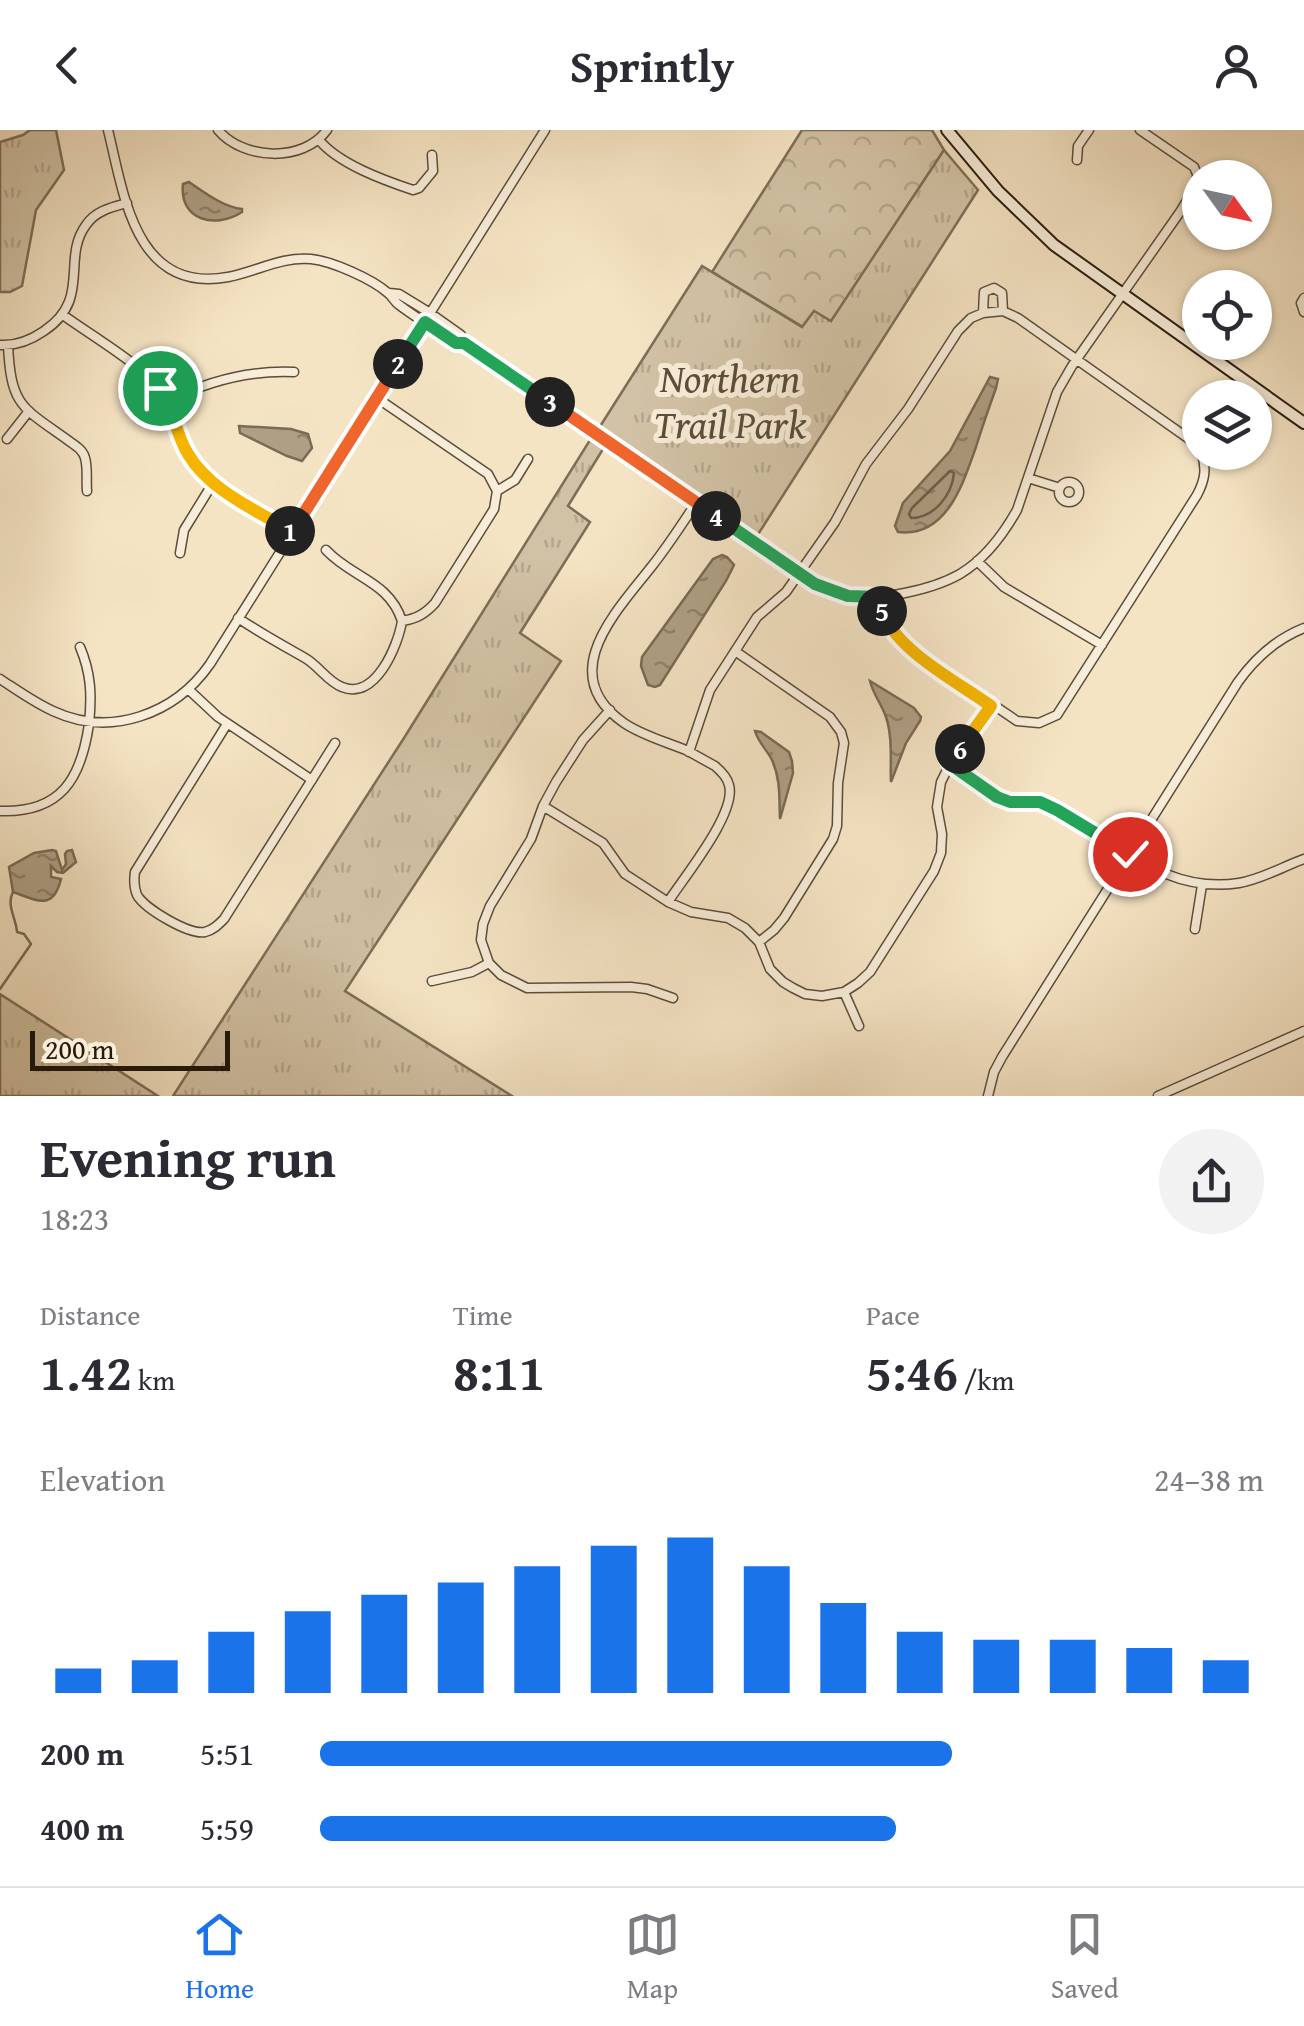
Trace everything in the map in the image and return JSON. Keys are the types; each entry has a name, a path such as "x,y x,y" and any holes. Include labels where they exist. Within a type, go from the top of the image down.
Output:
{"main road":[{"path":"947,130 1032,226 1071,258 1304,423"}],"street":[{"path":"218,130 230,142 257,152 304,149 327,130"},
{"path":"0,679 53,711 89,721 139,717 167,705 188,690 215,655 545,130"},
{"path":"1077,160 1078,146 1089,130"},
{"path":"110,131 134,228 151,254 163,264 191,276 222,278 284,261 311,259 353,273 389,293 396,303 428,317 456,343 464,343 799,574 832,592 880,597 940,583 959,574 996,543 1017,510 1057,392 1198,184 1194,167 1140,130"},
{"path":"319,140 344,160 413,190 432,172 432,154"},
{"path":"86,491 82,451 29,411 16,396 4,345 31,339 62,315 74,286 77,247 84,227 100,212 127,203"},
{"path":"984,313 984,292 994,288 1002,293 1002,311"},
{"path":"1303,311 1304,298"},
{"path":"689,752 710,690 757,617 786,592 799,574 836,522 866,464 908,409 958,330 971,318 1002,311 1018,318 1182,434"},
{"path":"62,315 145,374 168,401 183,445 213,483 292,532"},
{"path":"168,401 216,381 271,371 294,372"},
{"path":"377,398 488,474 497,491 494,509 435,603 414,620 402,621"},
{"path":"7,439 29,411"},
{"path":"497,491 515,480 528,460"},
{"path":"880,597 882,613 895,636 920,656 1017,721 1039,723 1057,715 1197,495 1205,470"},
{"path":"1028,478 1060,488"},
{"path":"180,553 184,530 213,483"},
{"path":"668,902 721,822 730,797 729,785 715,766 624,722 610,710 593,682 591,667 594,650 615,613 696,502"},
{"path":"238,618 307,659 341,687 369,685 394,650 402,621 397,606 384,590 326,550"},
{"path":"977,561 1004,587 1102,644"},
{"path":"988,1096 1002,1057 1249,666 1277,642 1304,628"},
{"path":"0,812 29,810 56,797 68,786 83,760 90,680 80,647"},
{"path":"735,652 830,717 842,732 844,743 833,838 784,918 759,942"},
{"path":"188,690 228,724 312,780"},
{"path":"543,806 603,843 625,874 668,902 691,912 728,918 745,928 759,942 770,969 782,982 805,994 844,992 870,972 934,871 941,852 937,806 941,782 991,706"},
{"path":"610,710 583,740 543,806 532,839 490,906 482,924 481,940 489,963 500,976 527,988 631,987 673,998"},
{"path":"228,724 135,872 137,894 156,912 194,932 216,928 224,919 335,743"},
{"path":"950,764 997,797 1010,802 1040,802 1057,810 1160,873 1202,884 1242,882 1304,859"},
{"path":"1195,928 1202,884"},
{"path":"432,981 472,972 489,963"},
{"path":"844,992 859,1026"},
{"path":"1158,1096 1304,1031"}],"green space":[{"path":"30,130 56,130 64,170 36,210 22,286 0,292 0,142"},
{"path":"802,130 932,130 944,150 831,322 803,327 712,272"},
{"name":"Northern Trail Park","path":"944,150 978,190 757,536 599,428 702,266 802,327 814,311 831,321"},
{"path":"590,440 603,449 568,506 590,522 520,633 561,661 345,991 512,1096 173,1096 404,738"},
{"path":"0,994 158,1096 0,1096"}],"water":[{"path":"189,182 242,212 221,220 193,214 183,197 183,184"},
{"path":"990,377 998,379 996,388 959,491 941,517 929,526 915,532 898,532 895,526 903,503 950,451"},
{"path":"239,426 291,429 308,434 312,448 302,461 240,433"},
{"path":"722,555 734,565 726,581 660,685 648,685 642,657 713,559"},
{"path":"870,681 914,708 921,717 891,782 888,725"},
{"path":"755,731 789,752 792,761 793,773 780,819 775,767"},
{"path":"72,850 76,862 63,873 51,866 51,877 61,879 53,896 43,901 13,892 9,867 34,853 56,851 62,870 67,851"}],"waterway":[{"path":"0,989 31,944 24,934 17,932 11,907 13,892"}],"route":[{"path":"160,388 173,412 183,445 197,467 213,483 292,532 425,322 456,343 464,343 815,584 848,596 880,597 882,613 895,636 991,706 950,764 997,797 1010,802 1040,802 1130,854"}]}
